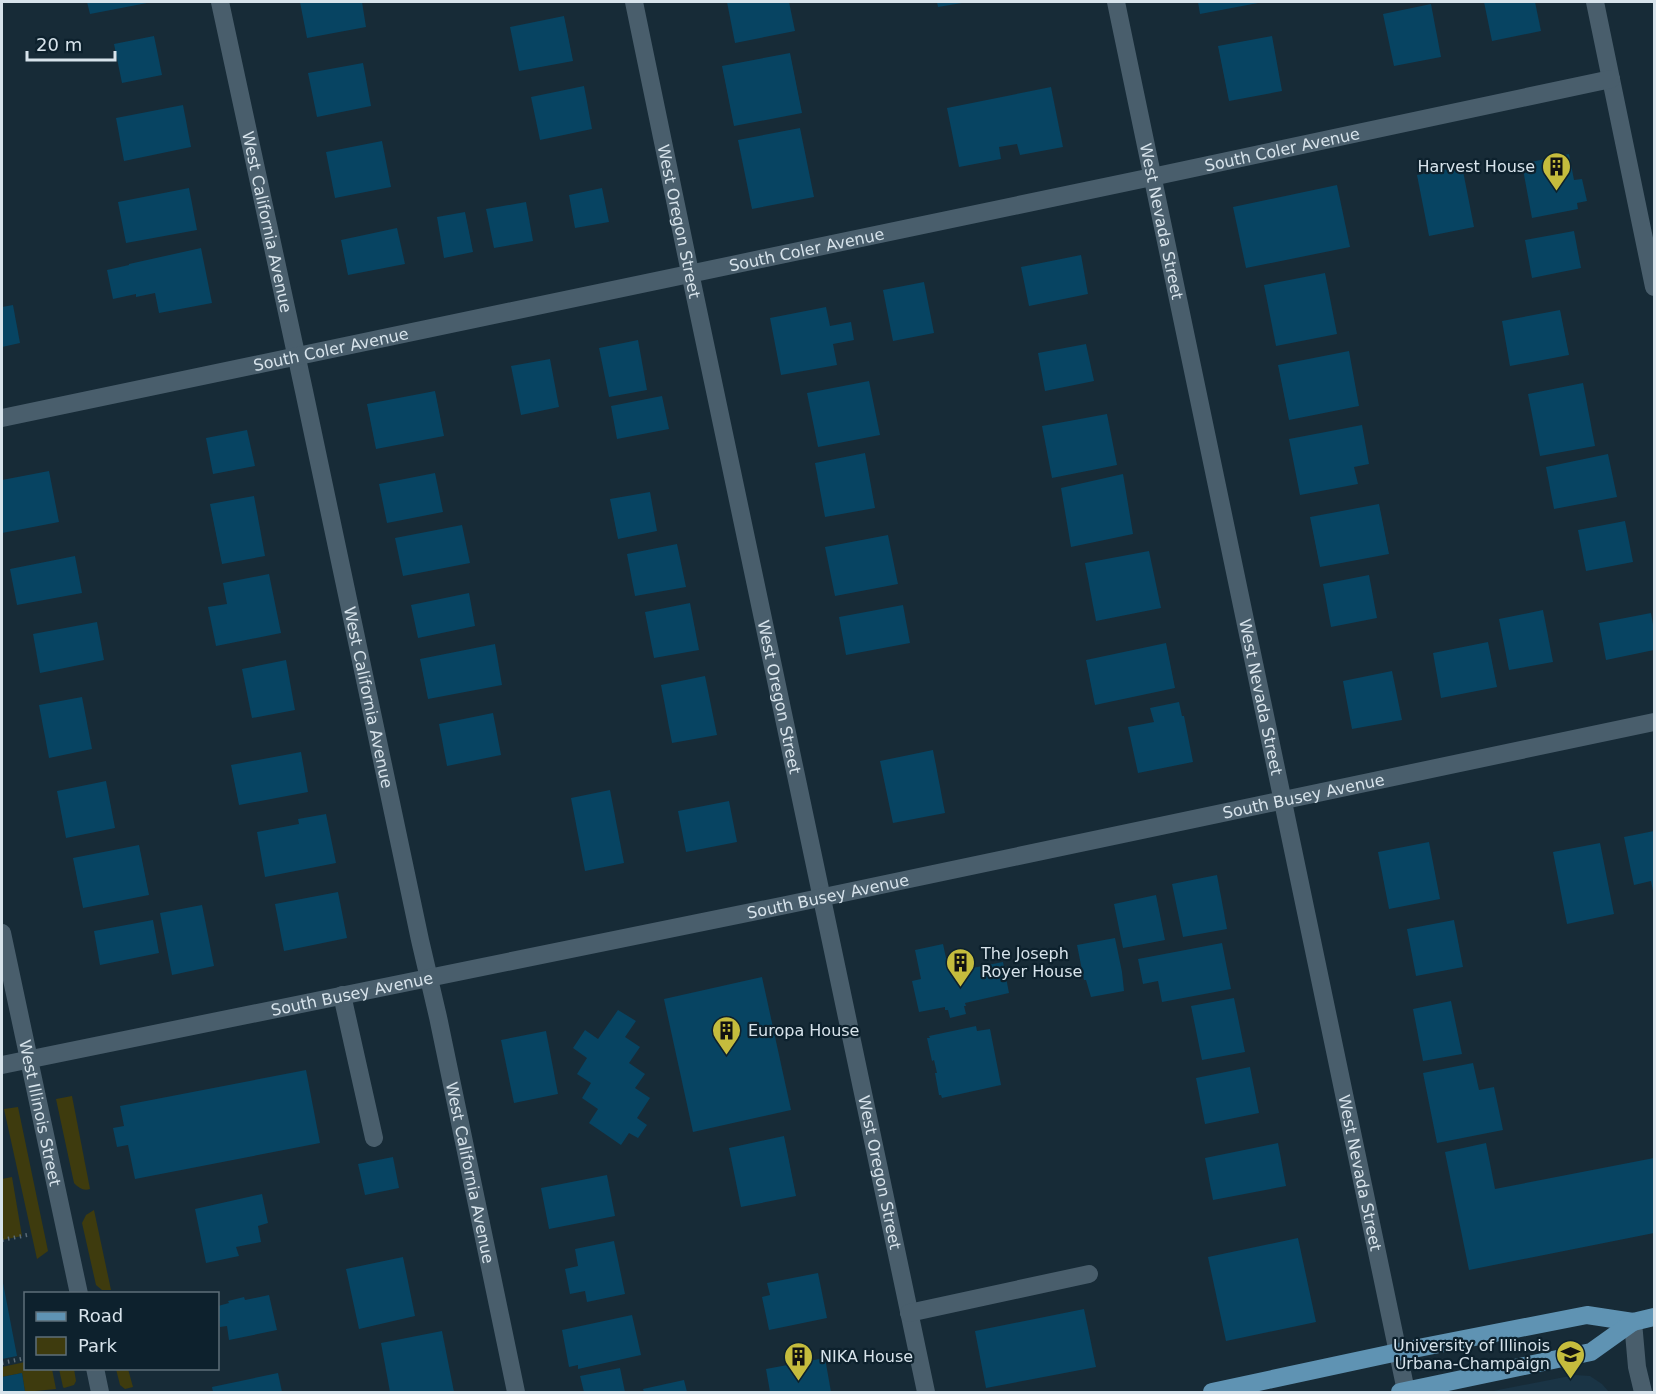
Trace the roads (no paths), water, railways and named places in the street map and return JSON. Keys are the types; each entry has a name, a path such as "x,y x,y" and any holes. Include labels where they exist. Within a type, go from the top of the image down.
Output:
{"main road":[{"path":"1212,1392 1587,1315 1633,1322 1654,1317"},
{"path":"1403,1392 1591,1352 1633,1322"}],"street":[{"name":"West California Avenue","path":"220,2 516,1392"},
{"name":"West Oregon Street","path":"634,2 782,717 926,1392"},
{"name":"West Nevada Street","path":"1116,2 1398,1352 1403,1392"},
{"path":"1595,2 1654,287"},
{"name":"South Coler Avenue","path":"2,418 1611,79"},
{"name":"South Busey Avenue","path":"2,1065 822,897 1654,722"},
{"name":"West Illinois Street","path":"2,933 79,1292"},
{"path":"342,995 374,1138"},
{"path":"909,1313 1089,1274"},
{"path":"1633,1322 1642,1392"},
{"path":"95,1370 100,1392"}],"place":[{"name":"Harvest House","path":"1556,192"},
{"name":"The Joseph Royer House","path":"960,988"},
{"name":"Europa House","path":"727,1056"},
{"name":"University of Illinois Urbana-Champaign","path":"1571,1380"},
{"name":"NIKA House","path":"799,1382"}]}
